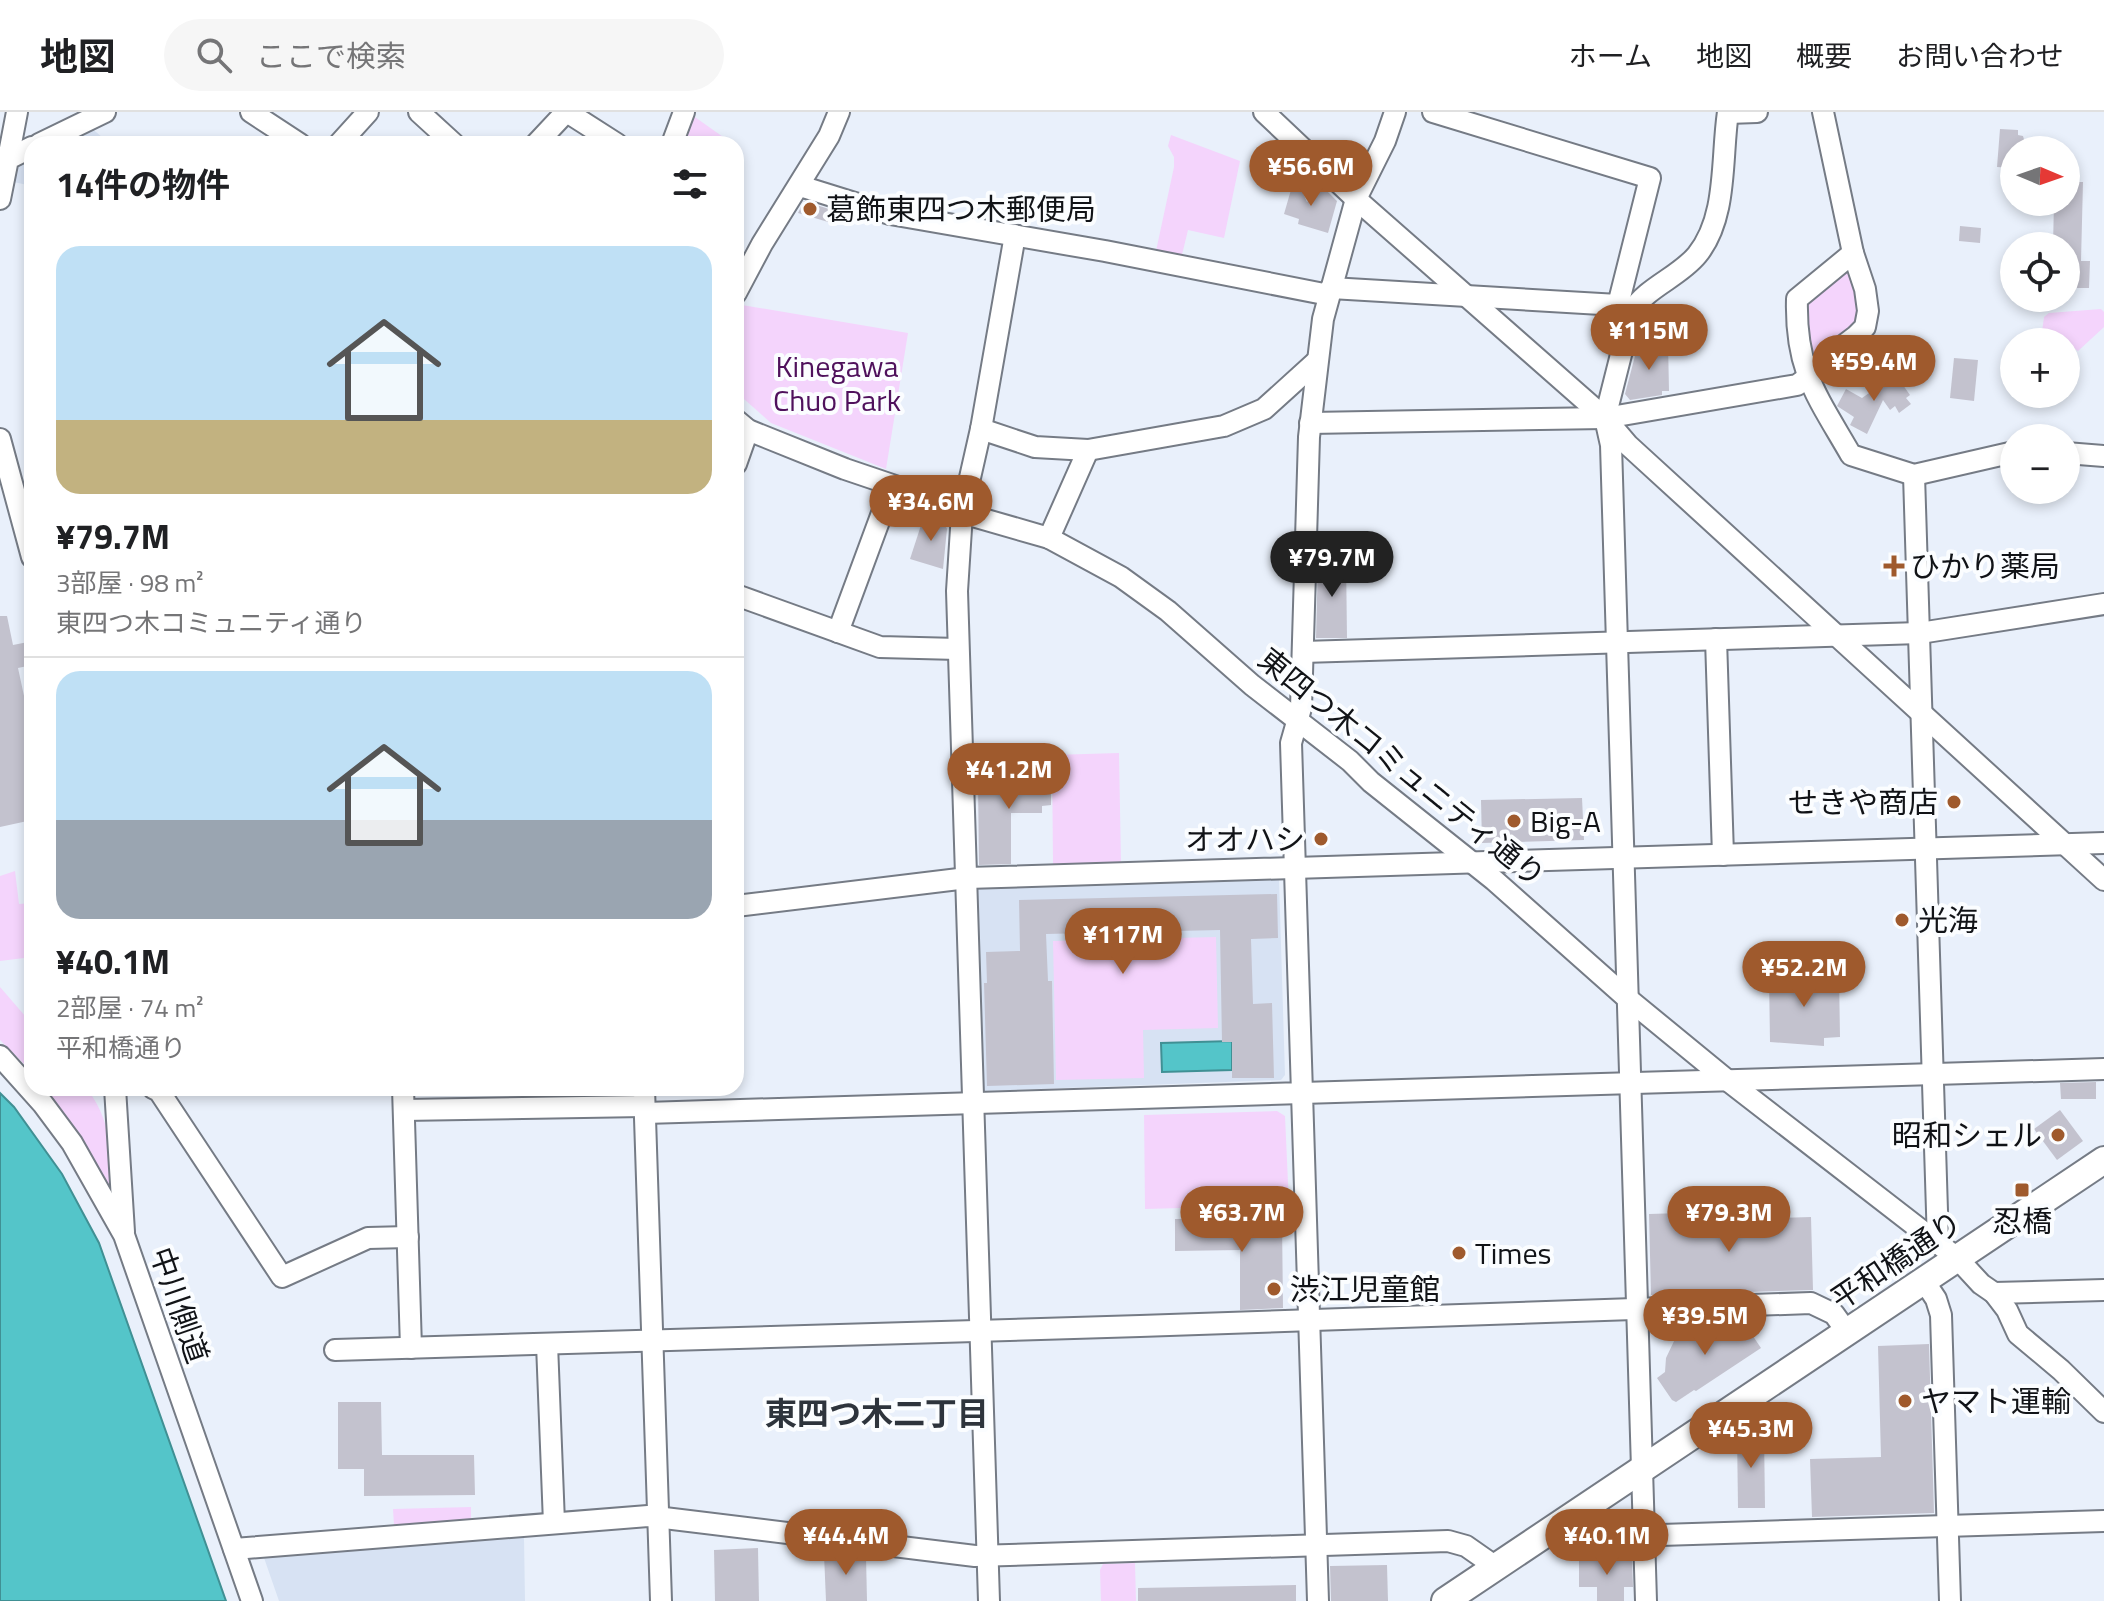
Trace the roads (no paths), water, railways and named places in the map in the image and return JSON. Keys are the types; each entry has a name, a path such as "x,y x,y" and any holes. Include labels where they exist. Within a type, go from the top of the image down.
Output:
{"main road":[{"name":"平和橋通り","path":"1445,1601 1924,1281 1948,1251 2104,1160"}],"street":[{"path":"0,199 17,112"},
{"path":"56,136 105,112"},
{"path":"251,112 288,136"},
{"path":"346,136 368,112"},
{"path":"419,112 445,136"},
{"path":"544,136 566,112 604,136"},
{"path":"675,136 684,112"},
{"path":"744,278 800,186 839,112"},
{"path":"1264,112 1356,199 1605,418 1628,445 2104,880"},
{"path":"1318,1601 1291,743 1301,708 1310,423 1323,319 1356,199 1385,141 1395,112"},
{"path":"1433,112 1650,178 1605,418 1611,445 1646,1601"},
{"path":"800,186 890,214 1330,292 1625,308 1673,277 1697,255 1712,231 1728,112 1757,112"},
{"path":"1310,423 1577,416 1605,418 1797,385 1865,327 1868,311 1823,112"},
{"path":"8,159 24,151"},
{"path":"989,1601 957,591 962,513 981,429 1015,235"},
{"path":"1853,253 1797,299 1798,346 1807,378 1851,455 1914,475 2000,455"},
{"path":"981,429 1035,447 1088,450 1224,426 1264,409 1317,361"},
{"name":"東四つ木コミュニティ通り","path":"744,426 962,513 1049,538 1121,577 1168,611 1252,685 1350,761 1371,782 1549,927 1627,998 1727,1080 1948,1251 1994,1293 2007,1310 2018,1334 2104,1412"},
{"path":"0,439 24,528"},
{"path":"1049,538 1088,450"},
{"path":"2080,454 2104,456"},
{"path":"1914,475 1933,1074 1948,1251"},
{"path":"838,632 892,486"},
{"path":"744,598 880,647 958,649"},
{"path":"1303,652 1920,633 2104,604"},
{"path":"1716,639 1723,855"},
{"path":"744,905 967,878 2104,843"},
{"name":"中川側道","path":"0,1056 24,1083"},
{"path":"404,1110 644,1102 974,1103 2104,1069"},
{"name":"中川側道","path":"36,1096 72,1143 124,1235 252,1601"},
{"path":"115,1096 124,1235"},
{"path":"164,1096 282,1277 368,1238 408,1237"},
{"path":"403,1096 411,1348"},
{"path":"644,1102 661,1601"},
{"path":"1924,1281 1936,1299 1941,1315 1950,1601"},
{"path":"1994,1293 2104,1290"},
{"path":"335,1350 1811,1303 1834,1314 1847,1332"},
{"path":"547,1344 554,1523"},
{"path":"234,1549 659,1517 988,1556 1458,1542 1496,1567"},
{"path":"1571,1517 1585,1534 1597,1537 2104,1521"}],"water":[{"path":"1232,1041 1232,1070 1162,1072 1161,1043"},
{"path":"0,1093 14,1107 62,1174 99,1243 226,1601 0,1601"}],"place":[{"name":"葛飾東四つ木郵便局","path":"810,209"},
{"name":"ひかり薬局","path":"1894,566"},
{"name":"せきや商店","path":"1954,802"},
{"name":"Big-A","path":"1514,821"},
{"name":"オオハシ","path":"1321,839"},
{"name":"光海","path":"1902,920"},
{"name":"昭和シェル","path":"2058,1135"},
{"name":"忍橋","path":"2022,1190"},
{"name":"Times","path":"1459,1253"},
{"name":"渋江児童館","path":"1274,1289"},
{"name":"ヤマト運輸","path":"1905,1401"}],"district":[{"name":"東四つ木二丁目","path":"877,1413"}],"park label":[{"name":"Kinegawa Chuo Park","path":"837,383"}]}
